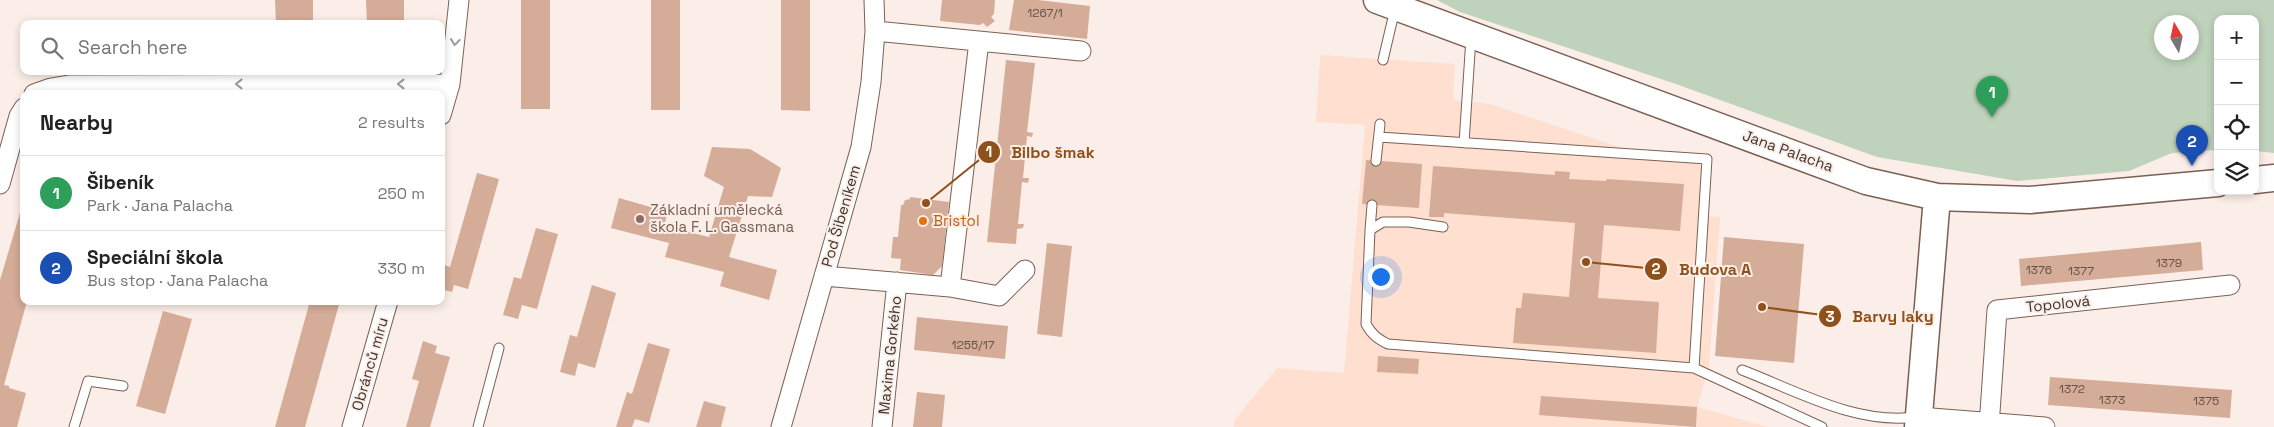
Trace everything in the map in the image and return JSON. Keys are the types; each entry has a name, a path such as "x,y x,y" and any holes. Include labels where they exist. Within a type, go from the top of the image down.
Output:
{"street":[{"path":"445,101 450,84 459,0"},
{"name":"Pod Šibeníkem","path":"781,427 861,147 871,82 875,31 874,0"},
{"name":"Jana Palacha","path":"1386,3 1866,180 1937,197 2030,200 2214,183"},
{"path":"875,31 1081,51"},
{"path":"950,287 979,41"},
{"path":"45,90 69,85 450,84"},
{"path":"0,184 20,115"},
{"path":"2259,180 2274,178"},
{"path":"1937,197 1919,422 2045,427"},
{"name":"Maxima Gorkého","path":"824,276 950,287 999,296 1025,270"},
{"name":"Maxima Gorkého","path":"882,427 897,282"},
{"name":"Topolová","path":"1989,424 1997,310 2230,284"},
{"name":"Obránců míru","path":"352,427 387,305"}],"lane":[{"path":"1383,60 1386,3"},
{"path":"1464,143 1472,35"},
{"path":"1376,161 1380,124"},
{"path":"1379,137 1707,159 1694,368"},
{"path":"1372,205 1366,324 1371,333 1388,344 1694,368 1822,427"},
{"path":"1370,230 1383,222 1409,222 1443,227"},
{"path":"478,427 499,348"},
{"path":"1742,370 1847,412 1919,422"},
{"path":"74,427 88,381 123,386"}],"shaded area":[{"path":"1320,55 1455,64 1453,100 1490,104 1616,146 1699,164 1704,170 1701,215 1720,217 1709,368 1697,407 1768,427 1234,427 1234,421 1277,368 1344,373 1365,125 1316,122"}],"green space":[{"path":"1437,0 2274,0 2274,153 2259,151 2259,15 2214,15 2214,150 2172,153 2129,171 2017,181 1877,157 1676,84 1460,12"}],"building":[{"path":"275,0 313,0 313,20 276,20"},
{"path":"366,0 404,0 404,20 367,20"},
{"path":"521,0 550,0 550,109 521,109"},
{"path":"651,0 680,0 680,110 651,110"},
{"path":"781,0 810,0 810,111 781,110"},
{"path":"942,0 995,0 994,14 991,17 995,21 987,27 983,23 980,25 940,21"},
{"path":"1014,0 1038,0 1090,6 1087,39 1009,30"},
{"path":"1006,60 1035,63 1027,132 1033,133 1032,137 1027,136 1023,178 1029,178 1028,183 1022,182 1018,224 1024,224 1023,228 1017,229 1016,244 987,242"},
{"name":"Základní umělecká škola F. L. Gassmana","path":"712,147 750,149 781,168 772,197 748,196 729,257 777,270 769,300 720,286 724,272 665,257 669,243 611,228 619,198 668,212 664,226 709,237 724,187 704,176"},
{"path":"1366,160 1422,164 1419,208 1362,204"},
{"path":"1433,166 1555,175 1555,171 1570,172 1569,179 1606,181 1607,179 1684,184 1680,231 1604,225 1598,298 1659,302 1656,353 1513,343 1516,308 1521,308 1523,293 1569,297 1575,223 1444,213 1444,217 1429,217"},
{"path":"477,173 499,179 468,289 454,285 452,292 445,290 445,265 450,267"},
{"name":"Bristol","path":"910,197 949,202 942,266 933,275 900,270 901,259 891,258 893,237 898,237 901,205"},
{"path":"20,213 20,305 26,305 4,385 26,393 17,427 0,427 0,280"},
{"path":"536,228 558,234 537,309 522,305 518,319 503,315 514,277 521,279"},
{"path":"1724,237 1804,244 1794,363 1715,356"},
{"path":"2201,242 2203,270 2021,286 2019,259"},
{"path":"1047,243 1072,246 1062,337 1037,334"},
{"path":"592,285 616,293 595,368 578,363 575,376 560,372 570,335 577,337"},
{"path":"309,305 339,305 305,427 275,427"},
{"path":"163,311 192,319 165,414 136,406"},
{"path":"917,317 1008,326 1005,359 914,350"},
{"path":"423,341 437,346 435,353 450,357 430,427 406,427 419,381 412,379"},
{"path":"648,343 670,349 649,423 635,419 632,427 616,427 627,392 632,394"},
{"path":"1378,356 1419,359 1418,374 1377,372"},
{"path":"2050,377 2232,390 2230,418 2048,405"},
{"path":"917,392 945,395 942,427 913,427"},
{"path":"1541,396 1697,407 1696,427 1539,415"},
{"path":"704,401 726,407 721,427 696,427"}],"place":[{"name":"Šibeník","path":"1992,117"},
{"name":"Speciální škola","path":"2192,166"},
{"name":"Bilbo šmak","path":"926,203"},
{"name":"Základní umělecká škola F. L. Gassmana","path":"640,219"},
{"name":"Bristol","path":"923,221"},
{"name":"Budova A","path":"1586,262"},
{"name":"Barvy laky","path":"1762,307"}]}
